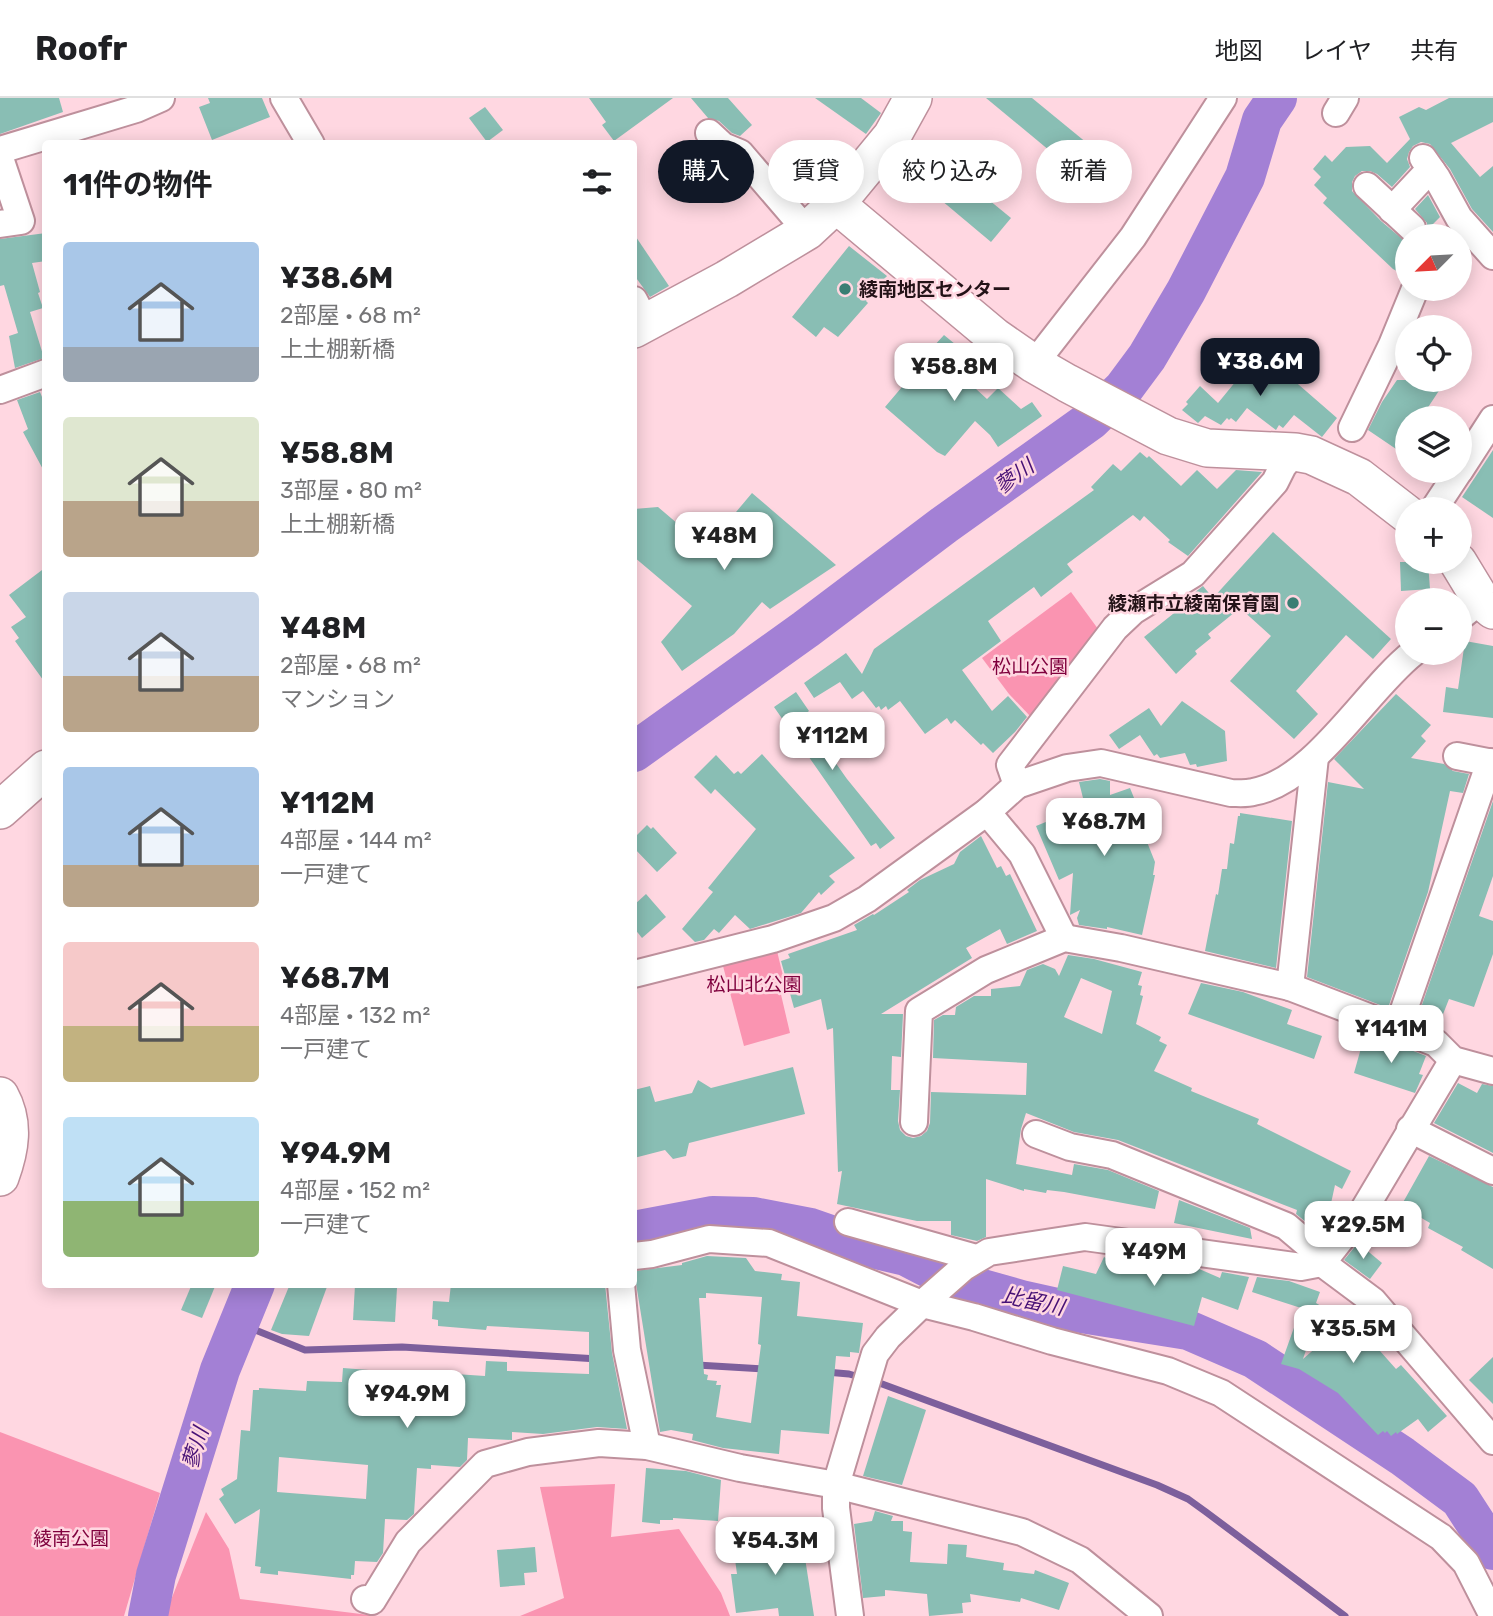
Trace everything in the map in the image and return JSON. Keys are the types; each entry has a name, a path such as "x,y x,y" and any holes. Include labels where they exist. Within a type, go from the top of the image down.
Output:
{"street":[{"path":"0,149 136,109 161,98"},
{"path":"284,98 310,140"},
{"path":"638,317 727,279 807,231 836,204 892,136 913,98"},
{"path":"1034,365 1133,237 1223,98"},
{"path":"709,133 723,146 740,153 807,231"},
{"path":"0,158 21,221 0,224"},
{"path":"1392,210 1422,178 1428,165 1451,224"},
{"path":"1367,186 1408,224"},
{"path":"836,204 995,337 1034,365 1167,436 1207,448 1294,452 1328,461 1359,477 1395,505"},
{"path":"1472,241 1493,256"},
{"path":"1352,428 1410,301"},
{"path":"0,390 42,374"},
{"path":"1472,450 1493,419"},
{"path":"1017,785 1010,765 1115,628 1133,611 1193,574 1275,482 1294,452"},
{"path":"1463,574 1478,609"},
{"path":"637,973 773,939 834,918 867,899 987,812 1017,785 1067,768 1101,763 1231,793 1252,793 1272,787 1315,757 1402,665"},
{"path":"1398,1027 1491,763 1457,756"},
{"path":"1290,987 1315,757"},
{"path":"0,810 42,773"},
{"path":"987,812 1022,854 1064,938"},
{"path":"914,1122 919,1011 986,970 1064,938 1121,948 1290,987 1436,1043 1453,1060 1493,1070"},
{"path":"849,1616 836,1508 836,1485 875,1354 888,1337 925,1301 970,1263 989,1252 1085,1237 1301,1267 1323,1261 1363,1211 1453,1060"},
{"path":"0,1096 5,1104 10,1128 3,1160"},
{"path":"1410,1129 1493,1171"},
{"path":"1036,1134 1070,1147 1112,1155 1286,1226 1323,1261 1373,1301 1493,1441"},
{"path":"848,1222 970,1263"},
{"path":"637,1256 709,1239 769,1243 925,1301 1052,1341 1168,1371 1221,1393 1441,1537 1466,1563 1493,1616"},
{"path":"621,1288 627,1350 647,1446"},
{"path":"365,1598 372,1601 408,1542 485,1464 528,1452 599,1443 647,1446 740,1468 836,1485 1022,1532 1080,1560 1149,1616"}],"green space":[{"name":"松山公園","path":"1071,592 1101,633 1031,717 1009,694 982,658"},
{"name":"松山北公園","path":"777,951 785,984 779,986 790,1033 744,1046 723,966"},
{"name":"綾南公園","path":"0,1432 160,1493 124,1616 0,1616"},
{"path":"615,1484 611,1537 679,1529 721,1593 730,1616 520,1616 564,1598 540,1487"},
{"path":"206,1512 229,1549 240,1599 377,1616 167,1616"}],"building":[{"path":"0,98 59,98 63,112 0,134"},
{"path":"208,98 262,98 270,117 212,140 199,107 210,103"},
{"path":"589,98 673,98 615,140 602,125 606,122"},
{"path":"691,98 728,98 752,125 740,136 732,133 719,121 708,118"},
{"path":"815,98 861,98 881,113 866,134"},
{"path":"986,98 1032,98 1083,140 1037,140"},
{"path":"1449,98 1493,98 1493,122 1451,143 1480,177 1493,166 1493,232 1472,209 1450,169 1430,144 1421,142 1409,152 1407,159 1410,167 1392,187 1370,171 1362,171 1352,182 1352,191 1395,233 1395,270 1323,203 1327,198 1314,185 1321,177 1313,169 1325,155 1332,162 1346,147 1370,146 1387,163 1410,139 1399,117 1419,107 1426,110"},
{"path":"485,107 503,130 486,140 469,118"},
{"path":"1428,195 1440,217 1433,224 1427,224 1415,209"},
{"path":"945,203 993,203 1011,218 991,242"},
{"path":"42,234 42,262 32,263 42,308 30,312 42,359 15,368 9,336 18,333 4,285 0,286 0,239"},
{"path":"637,238 669,286 650,297 637,279"},
{"name":"綾南地区センター","path":"849,246 887,276 838,337 824,327 816,337 792,317"},
{"path":"944,335 961,349 959,351 964,355 953,368 987,399 998,388 1021,409 1032,402 1042,416 998,447 975,421 945,456 937,452 885,407 913,374 910,372"},
{"path":"1234,344 1238,344 1286,384 1291,378 1337,418 1322,437 1294,415 1283,428 1279,425 1276,430 1247,408 1236,422 1227,418 1221,425 1205,416 1198,423 1182,410 1200,386 1218,403 1241,375 1222,359"},
{"path":"1395,383 1395,392 1438,392 1429,406 1395,406 1395,448 1368,430"},
{"path":"40,392 42,397 42,468 23,432 28,429 17,400"},
{"path":"1493,450 1493,518 1472,504 1472,497 1462,497"},
{"path":"1140,452 1147,458 1149,456 1181,486 1197,470 1217,489 1236,470 1262,472 1188,556 1168,542 1170,540 1144,516 1140,521 1133,515 1067,564 1073,572 1041,597 1034,587 988,621 1001,641 962,670 992,711 1008,696 1027,717 993,753 955,720 951,724 947,718 925,734 900,701 888,710 886,706 881,710 879,706 876,708 863,691 852,699 840,682 814,698 804,683 846,653 862,674 874,649 1094,490 1091,487 1113,464 1121,471"},
{"path":"752,493 836,565 770,609 762,602 734,634 682,671 661,642 692,606 637,560 637,509 658,507 698,541 706,532 722,545 731,518"},
{"path":"1273,532 1391,639 1373,659 1346,635 1296,691 1318,714 1294,739 1230,681 1271,636 1240,608 1208,634 1211,638 1195,651 1197,654 1176,674 1144,637 1203,586 1213,598"},
{"path":"42,570 42,678 15,641 19,638 11,627 26,617 9,595"},
{"path":"1400,574 1429,574 1430,588 1401,588"},
{"path":"1472,642 1493,646 1493,718 1443,712 1446,687 1458,689 1462,665 1472,665"},
{"path":"796,692 809,711 805,714 818,734 816,735 847,779 895,838 880,849 876,843 871,846 774,707"},
{"path":"1396,694 1431,725 1421,736 1426,741 1411,758 1444,764 1453,771 1469,774 1463,793 1450,791 1428,892 1388,1008 1307,977 1328,782 1364,789 1334,759"},
{"path":"1182,701 1225,731 1227,761 1197,767 1196,764 1190,765 1185,753 1160,758 1157,754 1154,756 1140,735 1119,749 1109,735 1149,708 1161,726"},
{"path":"762,754 855,858 829,876 835,882 821,895 819,892 801,913 750,929 735,915 719,933 714,929 704,940 695,942 682,929 713,892 708,888 756,829 715,789 711,794 694,777 716,755 734,774 738,771 741,774"},
{"path":"1100,779 1110,781 1110,795 1130,788 1151,840 1147,842 1155,862 1155,875 1142,935 1107,927 1079,925 1077,918 1080,910 1070,915 1073,873 1059,880 1036,826 1085,806 1079,782"},
{"path":"1493,801 1493,876 1479,916 1493,921 1493,954 1474,1007 1449,999 1438,1027 1417,1019"},
{"path":"1240,813 1292,821 1276,968 1205,951 1222,869 1227,869 1230,843 1234,844"},
{"path":"647,825 651,829 653,827 677,853 657,872 637,851 637,835"},
{"path":"981,836 997,868 1001,866 1006,876 1010,874 1037,931 1007,944 1000,929 966,948 972,958 881,1014 903,1014 901,1057 892,1056 891,1090 900,1090 900,1130 913,1138 927,1131 930,1123 931,1092 1026,1095 1027,1063 933,1058 934,1020 943,1015 955,1015 956,1007 974,996 991,996 991,989 1020,986 1027,970 1043,964 1055,969 1059,976 1068,955 1094,959 1142,972 1138,985 1142,986 1140,995 1143,996 1136,1024 1161,1037 1159,1041 1167,1045 1154,1071 1192,1088 1191,1091 1259,1119 1257,1124 1351,1171 1342,1189 1335,1185 1325,1231 1306,1222 1296,1214 1297,1210 1118,1140 1074,1132 1026,1113 1016,1164 1072,1175 1074,1164 1108,1170 1159,1191 1155,1209 1064,1192 1024,1191 986,1179 986,1237 977,1241 951,1235 951,1221 917,1221 837,1204 842,1171 838,1172 833,1028 827,1030 821,999 794,1008 781,961 790,958 788,954 857,930 854,925 909,892 907,890 920,880 954,864 960,852","holes":["1081,978 1112,991 1102,1034 1064,1017"]},
{"path":"646,894 666,917 642,938 637,932 637,902"},
{"path":"1201,983 1243,992 1292,1010 1287,1024 1322,1036 1314,1059 1188,1014"},
{"path":"1383,1039 1426,1056 1419,1074 1423,1075 1415,1093 1354,1073 1363,1041 1380,1047"},
{"path":"793,1067 805,1114 689,1143 686,1156 673,1159 665,1150 637,1157 637,1089 650,1086 655,1102 692,1093 698,1080 711,1088"},
{"path":"1458,1083 1477,1093 1482,1084 1493,1086 1493,1153 1434,1123"},
{"path":"1429,1156 1493,1187 1493,1269 1461,1250 1463,1247 1428,1228 1430,1223 1401,1206"},
{"path":"1179,1200 1250,1228 1252,1239 1174,1223"},
{"path":"1358,1243 1382,1263 1370,1279 1344,1260"},
{"path":"707,1256 746,1258 755,1271 782,1274 781,1280 800,1282 797,1316 863,1323 859,1353 850,1352 850,1357 836,1356 829,1434 781,1430 779,1454 723,1448 692,1440 693,1434 671,1430 660,1432 637,1288 637,1271 682,1265","holes":["706,1293 762,1297 758,1344 761,1345 751,1423 716,1417 721,1385 716,1385 717,1381 707,1380 708,1375 704,1374 699,1298 706,1298"]},
{"path":"1107,1256 1156,1265 1197,1268 1220,1278 1222,1272 1249,1277 1238,1310 1202,1297 1194,1326 1057,1290 1063,1266 1096,1274"},
{"path":"1257,1277 1289,1281 1320,1292 1316,1303 1321,1306 1303,1359 1359,1310 1373,1325 1364,1333 1396,1369 1401,1365 1447,1416 1428,1432 1418,1419 1397,1434 1396,1432 1391,1436 1387,1431 1383,1431 1378,1435 1338,1393 1299,1369 1281,1364 1301,1308 1252,1292"},
{"path":"190,1288 214,1288 202,1318 181,1310"},
{"path":"288,1288 327,1288 309,1336 282,1334 271,1330"},
{"path":"355,1288 397,1288 395,1322 353,1320"},
{"path":"451,1288 605,1288 612,1353 627,1429 597,1427 543,1434 512,1432 512,1440 468,1438 467,1460 460,1467 431,1465 431,1469 417,1468 414,1514 407,1520 385,1519 383,1553 377,1562 355,1561 351,1579 278,1571 278,1575 260,1573 261,1567 255,1566 260,1509 235,1524 219,1499 224,1495 221,1489 237,1479 241,1430 250,1431 253,1390 259,1388 306,1391 307,1381 342,1382 343,1368 369,1370 368,1374 372,1376 454,1381 455,1374 485,1376 486,1361 507,1362 507,1371 589,1374 589,1332 438,1326 438,1320 432,1319 433,1301 449,1302","holes":["279,1457 368,1465 366,1499 277,1492"]},
{"path":"1493,1357 1493,1404 1469,1380"},
{"path":"888,1396 926,1410 902,1485 863,1476"},
{"path":"646,1468 686,1471 721,1480 718,1521 673,1518 660,1520 660,1524 642,1522"},
{"path":"875,1511 893,1516 891,1521 903,1521 903,1531 912,1532 910,1562 947,1564 948,1544 967,1545 966,1557 1004,1563 1003,1570 1034,1574 1035,1570 1069,1583 1059,1610 1021,1598 1020,1602 970,1594 971,1602 962,1603 963,1613 929,1616 927,1594 885,1590 885,1596 863,1598 854,1524 872,1521"},
{"path":"811,1530 814,1557 805,1558 814,1616 779,1616 778,1608 736,1613 731,1574 737,1574 734,1552 774,1547 772,1535"},
{"path":"535,1547 537,1572 524,1573 525,1585 500,1587 497,1550"}],"waterway":[{"name":"蓼川","path":"637,750 1091,420 1124,388 1147,357 1186,291 1245,177 1262,120 1277,98"},
{"name":"比留川","path":"637,1230 713,1216 753,1217 810,1228 859,1245 906,1256 954,1281 1021,1300 1075,1312 1188,1330 1255,1359 1402,1456 1460,1499 1493,1550"},
{"name":"蓼川","path":"148,1616 156,1575 220,1370 253,1288"},
{"path":"238,1323 305,1350 402,1347 598,1359"},
{"path":"697,1365 765,1369"},
{"path":"826,1372 863,1378"},
{"path":"874,1381 1157,1485 1188,1499 1345,1616"}],"place":[{"name":"綾南地区センター","path":"845,289"},
{"name":"綾瀬市立綾南保育園","path":"1293,603"}]}
